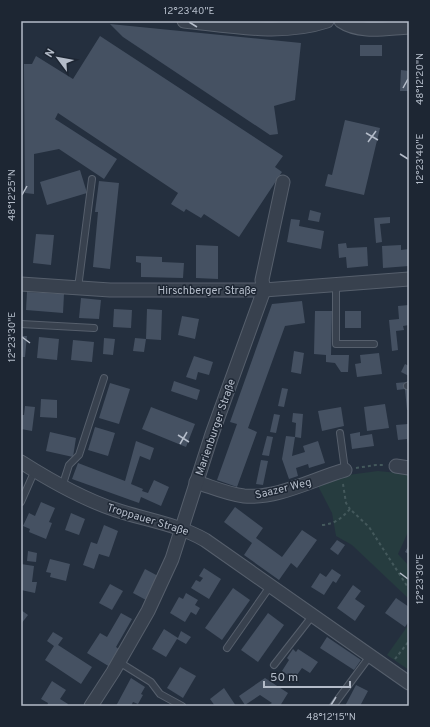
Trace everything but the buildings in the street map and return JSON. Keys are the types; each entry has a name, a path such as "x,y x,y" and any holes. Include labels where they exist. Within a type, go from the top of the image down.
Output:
{"street":[{"path":"184,21 276,29 300,28 327,21"},
{"path":"340,21 353,28 362,29 409,27"},
{"name":"Marienburger Straße","path":"91,706 119,662 159,589 183,529 196,482 264,290 262,280 283,182"},
{"name":"Hirschberger Straße","path":"21,284 110,290 264,290 409,279"},
{"name":"Troppauer Straße","path":"21,462 62,487 115,510 183,529 222,551 409,683"},
{"name":"Saazer Weg","path":"196,482 229,494 255,496 287,489 344,470"}],"lane":[{"path":"78,288 92,179"},
{"path":"336,284 336,344 374,344"},
{"path":"21,324 94,328"},
{"path":"62,487 69,465 79,455 104,378"},
{"path":"340,433 344,470"},
{"path":"21,502 35,470"},
{"path":"227,648 271,585"},
{"path":"274,665 313,615"},
{"path":"333,706 370,656"},
{"path":"119,662 151,682 160,694 182,706"}],"path":[{"path":"403,467 376,464 344,470 343,492 346,503 350,509 369,527 409,589"},
{"path":"322,525 331,524 342,518 350,509"},
{"path":"388,668 409,641"}],"green space":[{"path":"378,471 409,474 409,530 398,554 409,566 409,599 352,545 336,536 332,513 318,486 348,475"},
{"path":"409,624 409,670 387,655"}]}
